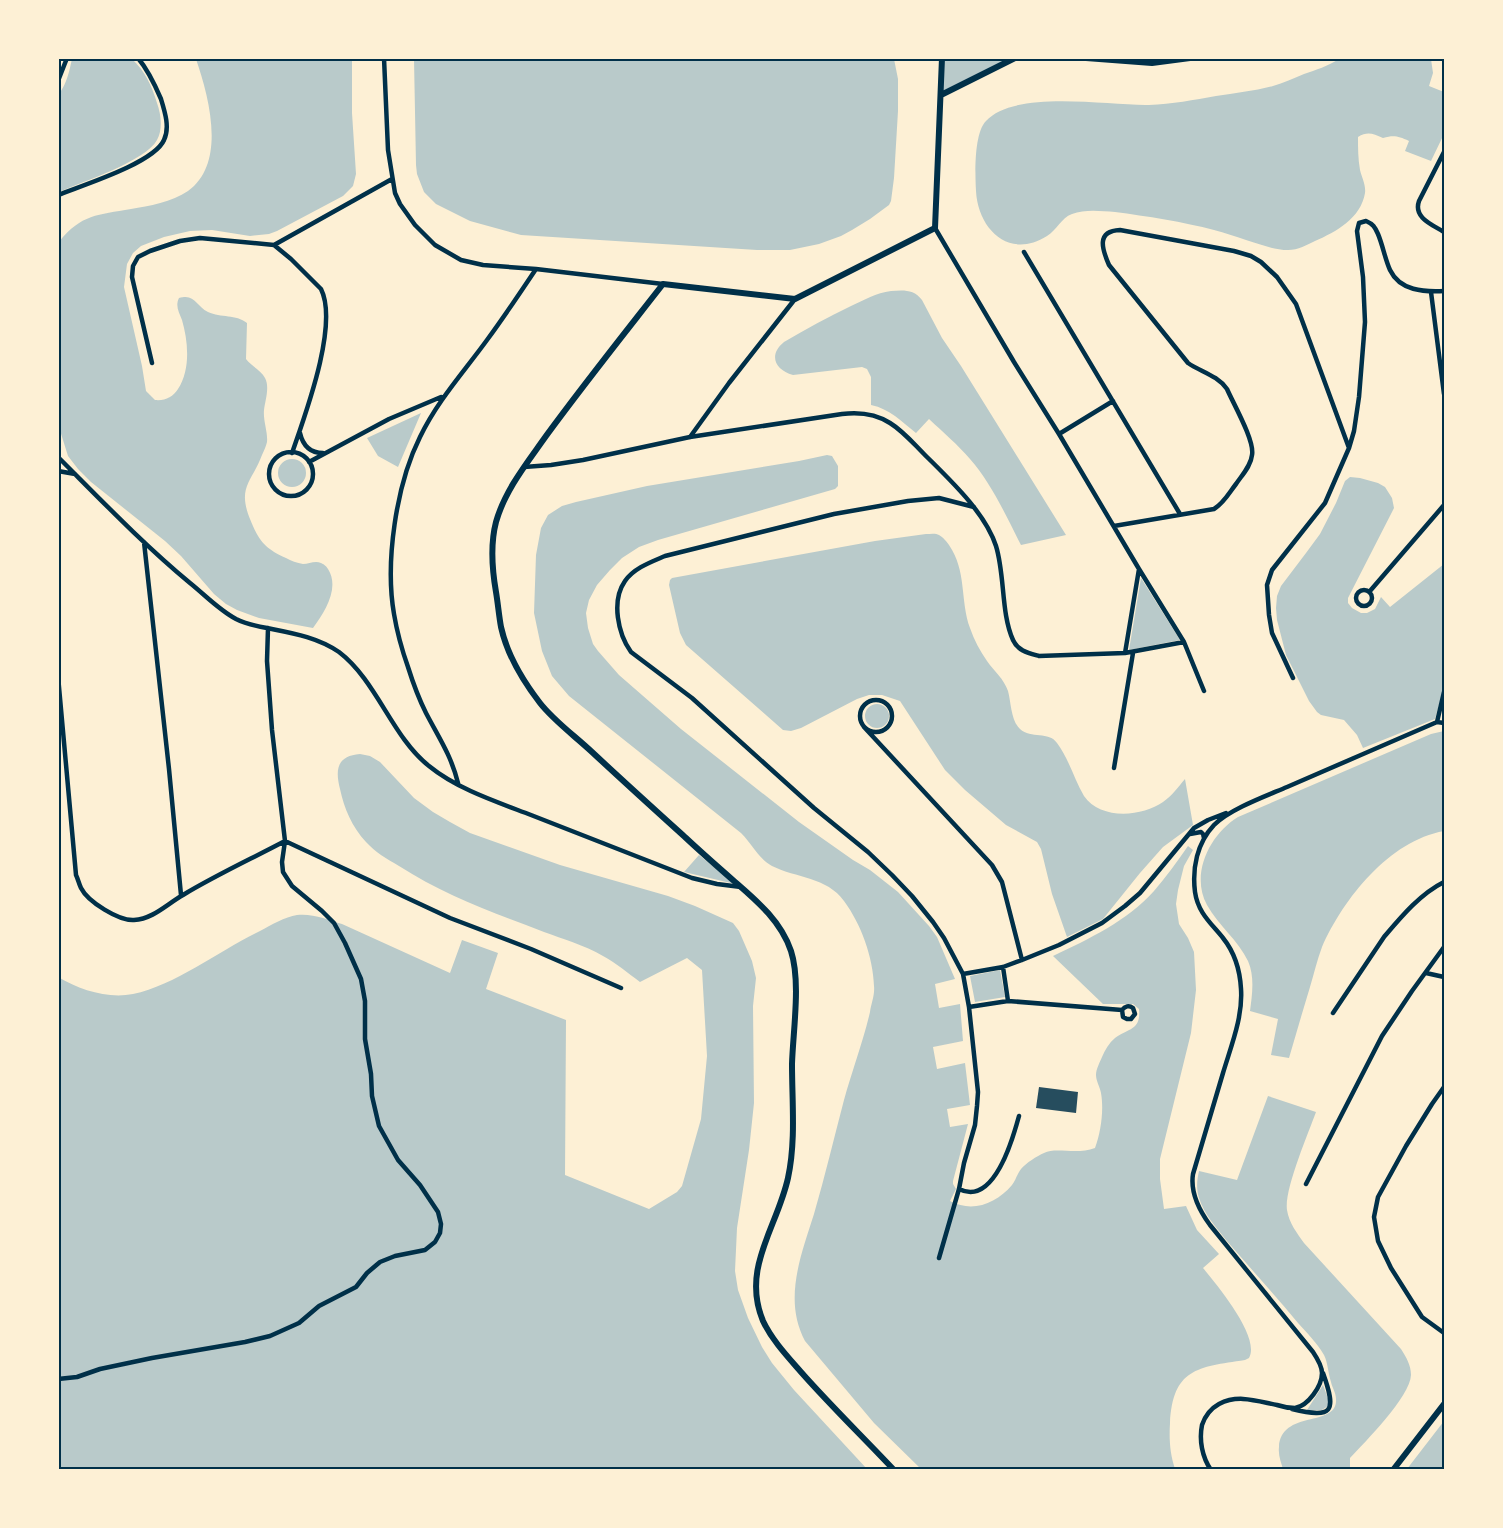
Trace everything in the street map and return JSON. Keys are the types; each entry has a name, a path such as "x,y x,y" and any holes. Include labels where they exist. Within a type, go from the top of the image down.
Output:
{"street":[{"path":"58,81 67,58"},
{"path":"58,195 138,163 156,152 163,142 167,126 163,106 152,79 138,58"},
{"path":"384,58 388,150 395,193 415,225 435,245 451,255 483,265 795,299"},
{"path":"942,58 934,228 1185,642 1204,691"},
{"path":"941,95 1015,58"},
{"path":"1086,58 1152,63 1190,58"},
{"path":"1444,152 1417,208 1423,219 1444,232"},
{"path":"274,245 392,179"},
{"path":"1293,678 1270,625 1268,580 1272,570 1325,503 1349,448 1357,417 1365,321 1357,227 1361,222 1371,223 1396,280 1409,288 1431,292 1444,291"},
{"path":"690,437 795,299 934,228"},
{"path":"1114,526 1214,508 1221,504 1251,461 1253,450 1227,389 1217,379 1188,363 1110,265 1103,248 1104,238 1111,231 1120,230 1244,254 1257,259 1269,269 1288,290 1296,304 1349,448"},
{"path":"152,363 132,277 133,266 138,257 169,244 200,238 274,245 314,281 321,289 326,303 324,338 315,379 292,453"},
{"path":"1024,252 1180,514"},
{"path":"458,783 454,766 427,714 408,667 394,614 392,591 394,527 406,469 420,437 443,397 487,340 536,269"},
{"path":"663,284 524,467 501,507 496,521 492,552 493,576 502,630 519,671 542,706 771,915 784,934 795,965 796,983 792,1066 792,1150 781,1203 761,1254 756,1276 759,1308 765,1324 789,1359 894,1470"},
{"path":"1431,292 1444,394"},
{"path":"309,462 389,419 443,397"},
{"path":"1059,434 1113,401"},
{"path":"524,467 583,460 690,437 842,414 869,415 890,423 902,432 939,468 974,507 987,526 999,560 1008,628 1018,649 1039,656 1133,653 1185,642"},
{"path":"300,430 303,441 309,449 318,453 329,451"},
{"path":"285,453 292,453 302,455 309,462 313,475 308,489 302,494 293,496 281,494 275,489 269,476 273,462 285,453"},
{"path":"58,457 144,542 226,613 249,624 323,642 340,654 357,670 400,733 429,766 488,799 692,878 741,887"},
{"path":"58,471 75,474"},
{"path":"939,1258 975,1125 978,1092 963,974 933,922 912,896 876,859 814,808 692,698 631,652 621,632 617,607 622,587 628,577 645,565 665,556 834,514 908,501 939,498 974,507"},
{"path":"1370,591 1444,505"},
{"path":"144,542 181,896"},
{"path":"1125,653 1139,569"},
{"path":"58,1379 77,1377 100,1369 145,1359 270,1336 299,1323 319,1306 356,1287 380,1262 395,1256 425,1250 438,1237 441,1224 438,1212 420,1185 398,1160 379,1126 372,1096 365,1039 365,1001 360,979 345,943 334,923 303,897 283,873 285,841 267,673 268,628"},
{"path":"1114,768 1133,653"},
{"path":"58,676 76,875 89,899 120,918 134,920 145,918 181,896 285,841"},
{"path":"1437,722 1444,692"},
{"path":"864,727 873,732 886,728 893,717 888,704 875,699 866,704 860,712 864,727 993,865 1002,882 1022,960"},
{"path":"1211,1470 1203,1451 1201,1435 1204,1421 1211,1410 1227,1401 1249,1399 1315,1414 1327,1411 1330,1399 1313,1352 1206,1220 1193,1191 1193,1174 1231,1048 1241,998 1240,976 1234,956 1203,915 1196,897 1194,868 1197,855 1210,829 1223,817 1437,722 1444,723"},
{"path":"963,974 1003,967 1081,935 1102,923 1140,893 1194,828 1203,822 1242,808"},
{"path":"1187,835 1201,832 1204,835 1203,840"},
{"path":"285,841 450,918 621,987"},
{"path":"1333,1013 1393,926 1422,898 1444,882"},
{"path":"1306,1184 1382,1036 1444,947"},
{"path":"1003,967 1008,1002"},
{"path":"1425,973 1444,976"},
{"path":"969,1007 1008,1002 1122,1010"},
{"path":"1444,1087 1406,1146 1378,1197 1374,1217 1378,1241 1391,1268 1422,1317 1444,1331"},
{"path":"959,1189 966,1191 982,1188 996,1175 1004,1162 1019,1116"},
{"path":"1284,1407 1298,1407 1306,1402 1319,1385 1322,1372"},
{"path":"1393,1470 1444,1404"}],"shaded area":[{"path":"72,59 132,59 150,85 158,107 161,126 157,140 140,156 113,170 59,192 59,94 66,82"},
{"path":"196,59 352,59 352,113 356,174 353,186 343,196 269,234 250,236 212,230 190,231 164,237 141,246 133,253 127,264 124,287 146,391 155,400 165,399 174,394 185,373 187,346 177,306 179,298 189,297 208,312 238,318 247,323 246,359 261,373 266,382 264,414 267,442 247,485 246,508 256,533 267,547 294,562 303,564 319,562 328,569 332,584 330,600 313,628 259,618 226,604 165,541 78,469 68,456 58,424 59,242 75,226 91,217 168,201 188,191 200,179 208,164 212,129 206,92"},
{"path":"414,59 894,59 898,79 898,111 891,201 870,219 841,236 819,244 790,250 757,250 521,235 470,221 436,204 424,192 417,174"},
{"path":"942,59 1015,59 941,95"},
{"path":"1339,59 1431,59 1433,73 1429,86 1444,92 1444,134 1431,161 1405,151 1409,141 1402,138 1393,136 1383,138 1373,134 1358,137 1359,166 1365,190 1363,202 1346,223 1306,246 1292,250 1277,249 1190,224 1115,212 1093,211 1072,214 1047,236 1033,243 1020,244 998,237 983,217 976,191 977,144 986,121 1000,111 1018,105 1040,102 1149,105 1183,102 1273,86 1322,68"},
{"path":"891,291 912,292 922,300 942,338 1066,535 1021,545 985,479 970,459 929,419 916,433 890,412 871,405 871,377 867,369 862,367 793,375 778,366 776,352 784,342 861,301"},
{"path":"421,413 398,467 378,456 367,438"},
{"path":"832,456 838,466 838,486 835,489 658,540 639,547 622,558 597,585 589,600 586,613 593,644 619,675 681,729 799,822 898,892 937,937 955,979 935,984 939,1008 960,1004 963,1041 933,1047 937,1069 965,1063 970,1105 947,1109 950,1127 968,1124 953,1181 956,1189 950,1201 958,1205 975,1206 991,1202 1006,1192 1023,1167 1044,1153 1095,1148 1102,1114 1101,1093 1096,1077 1097,1068 1111,1042 1136,1025 1139,1009 1133,1004 1103,1004 1053,956 1094,936 1132,911 1154,891 1188,846 1193,850 1184,866 1176,904 1179,924 1194,952 1196,990 1191,1033 1160,1159 1160,1179 1164,1209 1186,1206 1197,1230 1219,1254 1203,1268 1235,1311 1249,1337 1251,1349 1249,1358 1245,1360 1201,1369 1182,1381 1172,1405 1170,1423 1170,1447 1175,1469 921,1469 874,1423 805,1341 795,1310 796,1278 873,996 873,975 865,941 856,920 837,893 811,879 767,863 741,833 569,696 552,676 542,651 534,613 536,555 541,528 548,515 562,506 647,486"},
{"path":"292,459 302,463 306,473 302,483 292,487 282,483 278,473 282,463"},
{"path":"1350,477 1378,483 1385,487 1392,498 1394,508 1348,598 1348,603 1352,608 1361,613 1367,613 1375,609 1381,597 1390,607 1444,564 1444,687 1435,719 1363,748 1357,735 1344,720 1321,715 1309,701 1286,655 1276,608 1281,586 1320,534 1345,481"},
{"path":"926,534 940,536 955,555 961,576 967,618 972,632 984,657 1008,691 1017,726 1029,734 1054,739 1065,756 1084,796 1091,804 1100,809 1122,814 1144,811 1166,800 1185,779 1193,825 1163,847 1103,919 1067,937 1037,842 1006,825 945,770 900,701 882,695 869,695 801,728 791,731 783,730 686,645 680,633 669,585 672,578 875,541"},
{"path":"1141,578 1180,640 1129,650"},
{"path":"877,704 882,705 888,711 888,721 882,727 877,728 872,727 866,721 865,716 866,711 872,705"},
{"path":"1444,731 1444,831 1405,846 1387,859 1356,891 1331,928 1322,947 1289,1058 1271,1055 1278,1019 1250,1011 1252,980 1248,961 1207,905 1202,893 1202,868 1211,844 1228,824 1238,817 1431,734"},
{"path":"352,755 370,756 380,762 414,798 433,812 470,833 560,865 668,896 733,923 739,931 752,961 756,978 753,1006 754,1103 737,1228 735,1271 738,1290 748,1318 772,1363 867,1469 59,1469 58,977 94,992 114,995 133,994 182,975 273,924 297,915 314,916 342,924 450,973 462,940 498,953 486,989 566,1020 565,1175 649,1209 677,1192 682,1186 701,1119 707,1056 702,970 687,958 640,982 596,952 470,903 434,886 386,858 370,846 357,830 346,810 338,782 338,770 342,761"},
{"path":"699,855 735,884 684,872"},
{"path":"1000,970 1005,997 975,1002 970,976"},
{"path":"1268,1096 1316,1112 1289,1189 1287,1210 1291,1224 1304,1243 1401,1349 1410,1368 1409,1384 1403,1395 1386,1419 1350,1458 1350,1469 1283,1469 1279,1450 1282,1435 1298,1423 1319,1417 1334,1408 1336,1397 1326,1361 1315,1342 1214,1225 1201,1204 1198,1194 1199,1171 1237,1180"},
{"path":"1323,1385 1329,1401 1328,1406 1322,1410 1307,1410"},
{"path":"1444,1421 1444,1469 1407,1469"}],"building":[{"path":"1039,1087 1078,1092 1076,1113 1036,1108"}]}
